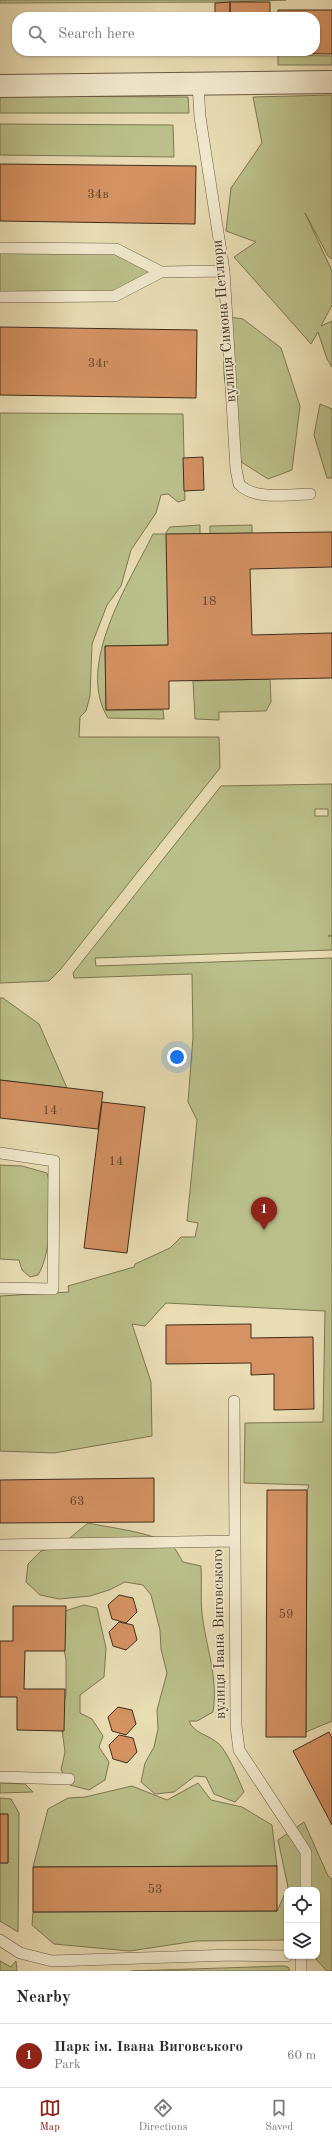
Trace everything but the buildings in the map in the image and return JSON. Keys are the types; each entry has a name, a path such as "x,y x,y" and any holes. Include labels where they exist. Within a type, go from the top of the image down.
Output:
{"street":[{"path":"0,86 198,85 332,82"}],"lane":[{"name":"вулиця Симона Петлюри","path":"198,85 200,117 224,271 236,468 239,484 246,490 255,494 310,494"},
{"path":"0,248 116,248 160,272"},
{"path":"0,297 115,296 160,272 224,271"},
{"path":"0,1153 54,1161 53,1289 0,1288"},
{"path":"234,1401 235,1541"},
{"name":"вулиця Івана Виговського","path":"0,1545 235,1541 236,1726 239,1750 306,1852 306,1887"},
{"path":"0,1777 70,1779"},
{"path":"0,1940 20,1953 52,1961 232,1955 284,1956"},
{"path":"301,1959 301,1971"}],"green space":[{"path":"0,0 286,0 230,2 0,3"},
{"path":"278,56 332,56 332,65 278,65"},
{"path":"332,95 332,259 328,256 305,213 332,271 332,305 321,326 332,321 332,367 327,359 318,332 311,344 234,257 256,242 226,231 231,188 262,143 253,97"},
{"path":"0,96 188,97 189,113 0,113"},
{"path":"0,124 173,125 174,157 0,155"},
{"path":"0,251 116,252 153,271 114,293 0,293"},
{"path":"224,316 243,319 281,348 300,406 292,470 268,479 235,458 224,374"},
{"path":"320,404 332,409 332,478 327,478 314,435"},
{"path":"0,413 183,414 185,500 178,502 168,494 161,495 156,513 131,550 121,586 107,605 92,644 90,696 86,711 80,717 79,737 219,737 220,768 60,970 49,981 0,983"},
{"path":"200,525 200,534 168,645 105,646 106,710 163,710 164,719 108,718 99,697 98,674 101,649 109,624 131,576 153,534 165,534 170,527"},
{"path":"252,525 252,533 210,534 210,526"},
{"path":"270,679 271,702 266,711 219,712 219,720 195,719 193,681"},
{"path":"332,784 332,935 328,936 332,936 332,950 95,958 96,966 332,958 332,1721 306,1732 307,1490 309,1485 244,1483 245,1423 323,1422 325,1311 166,1303 145,1326 132,1324 151,1382 152,1436 54,1453 0,1451 0,1296 69,1292 68,1286 134,1267 135,1264 170,1248 181,1237 195,1237 198,1223 187,1221 197,1120 188,1102 193,1037 192,974 74,978 73,973 221,786","holes":["315,809 328,809 328,816 315,816"]},
{"path":"0,998 3,998 39,1024 67,1088 0,1080"},
{"path":"0,1165 22,1166 47,1173 51,1209 50,1225 46,1254 38,1275 30,1277 22,1270 19,1260 0,1259"},
{"path":"88,1523 132,1531 155,1538 173,1547 183,1562 201,1566 202,1614 212,1666 214,1700 213,1712 197,1721 189,1721 198,1732 215,1741 223,1748 244,1792 235,1802 214,1794 206,1777 195,1776 174,1792 155,1794 141,1782 145,1763 154,1747 158,1729 157,1710 167,1673 161,1649 160,1630 151,1595 143,1585 125,1582 109,1590 90,1596 59,1599 40,1595 26,1582 28,1564 41,1551 59,1547"},
{"path":"84,1605 97,1608 106,1648 104,1677 80,1695 80,1713 92,1719 103,1736 99,1747 109,1762 105,1780 89,1790 70,1785 61,1770 65,1752 60,1714 66,1695 66,1659 60,1633 65,1611"},
{"path":"0,1783 25,1784 33,1792 0,1793"},
{"path":"198,1783 211,1800 242,1807 272,1825 277,1866 33,1867 48,1809 68,1798 85,1797 132,1786 167,1800"},
{"path":"0,1798 11,1799 19,1813 18,1932 0,1921 0,1863 8,1863 8,1815 0,1814"},
{"path":"304,1822 328,1876 332,1879 332,1971 327,1971 316,1959 320,1959 320,1887 288,1887 278,1840"},
{"path":"284,1896 284,1940 196,1941 130,1951 54,1944 32,1925 33,1912 277,1911"},
{"path":"0,1961 11,1967 16,1961 17,1971 0,1971"},
{"path":"288,1967 290,1971 131,1971"}],"place":[{"name":"Парк ім. Івана Виговського","path":"264,1230"}]}
